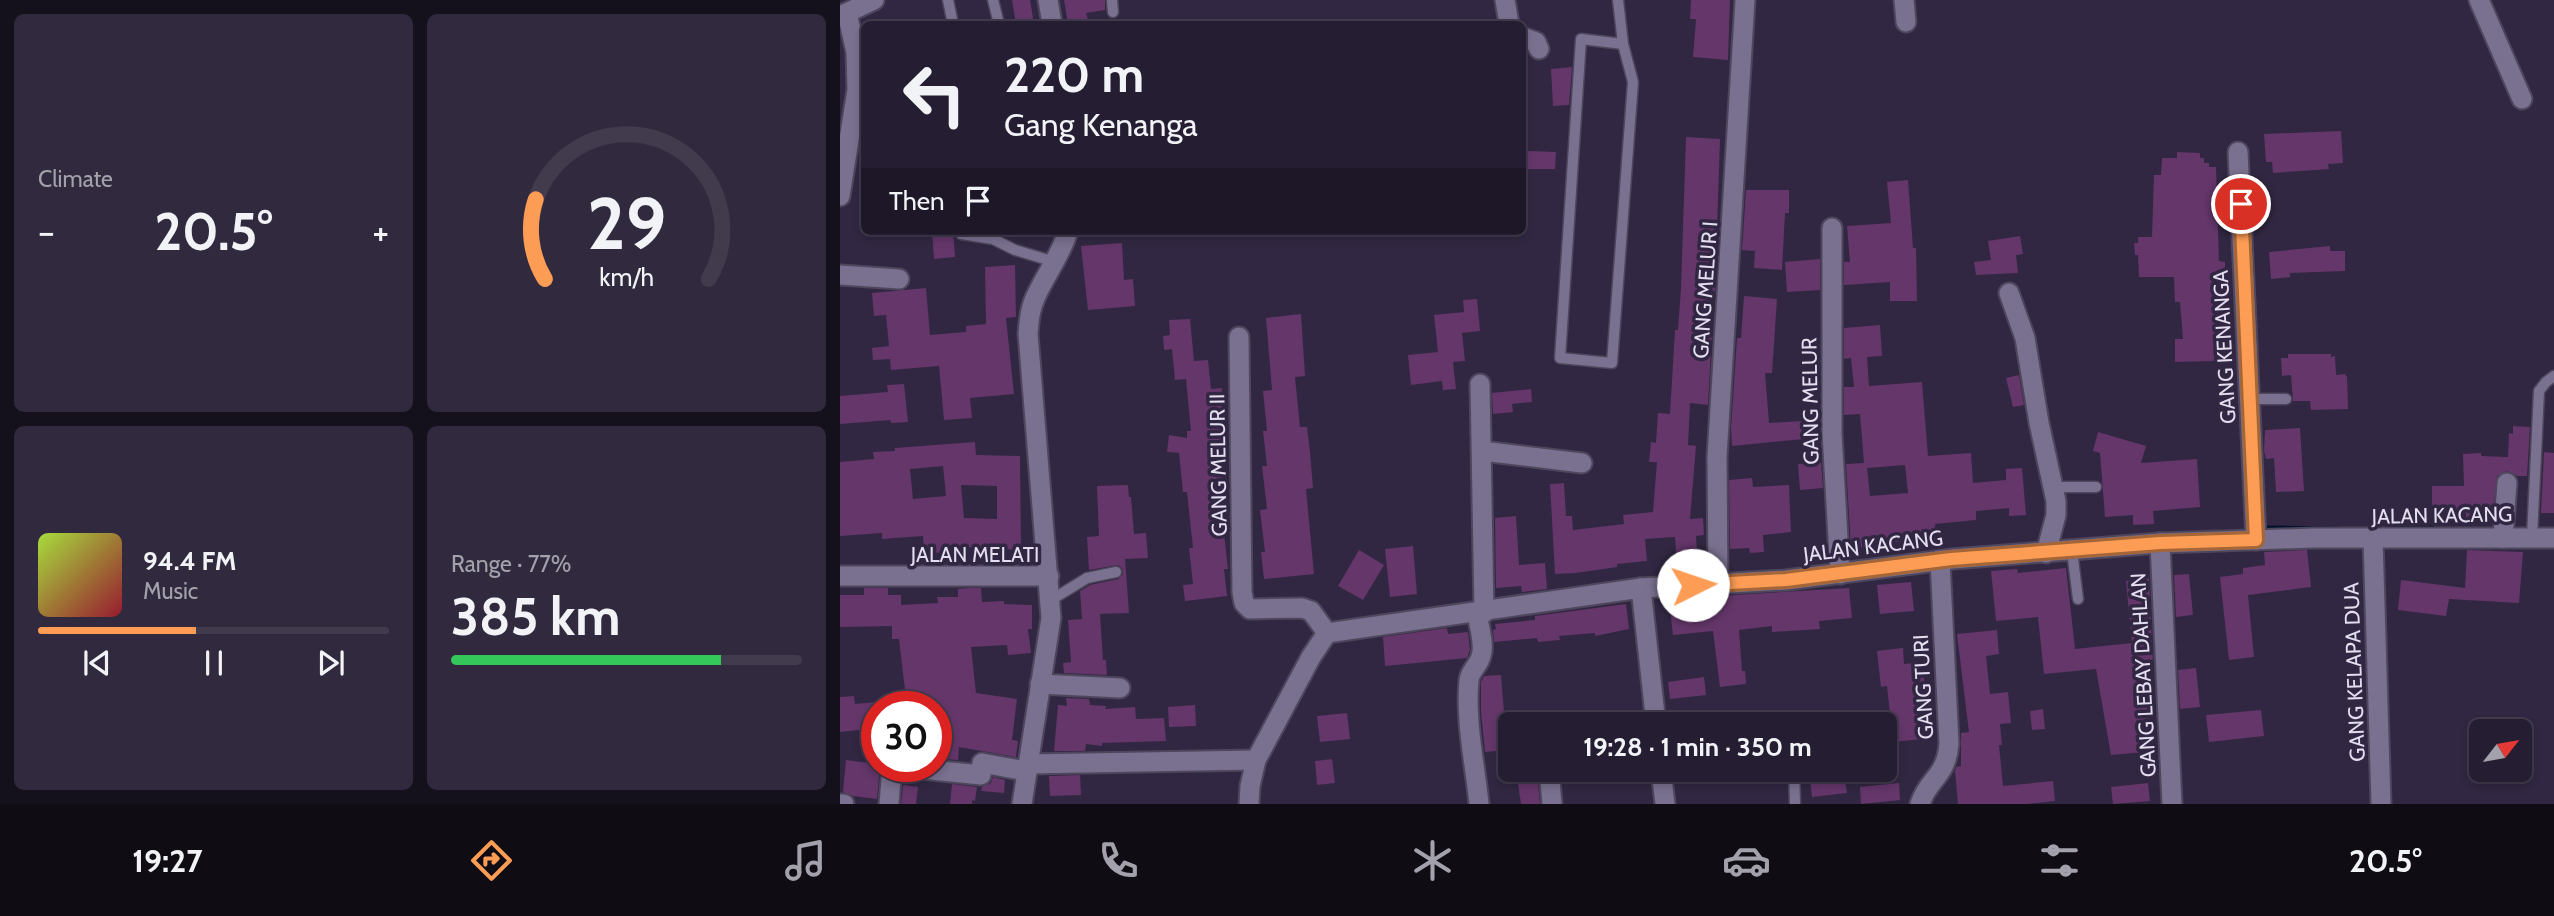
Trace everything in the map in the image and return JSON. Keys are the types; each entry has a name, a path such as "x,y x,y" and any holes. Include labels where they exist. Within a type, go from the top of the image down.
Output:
{"street":[{"path":"840,196 857,90 856,52 843,14 874,0"},
{"path":"1048,0 1052,21"},
{"path":"1505,0 1508,21"},
{"name":"GANG MELUR I","path":"1718,583 1717,457 1745,0"},
{"path":"1904,0 1906,22"},
{"path":"2479,0 2522,99"},
{"path":"1526,38 1536,42 1539,49"},
{"name":"GANG KENANGA","path":"2238,152 2256,540"},
{"name":"GANG MELUR","path":"1832,228 1831,406 1840,574"},
{"path":"1049,576 1028,334 1036,295 1066,235"},
{"path":"840,275 899,279"},
{"path":"2009,293 2025,338 2053,487 2056,514 2046,553"},
{"name":"GANG MELUR II","path":"1239,337 1246,601 1311,611 1327,634"},
{"path":"1479,804 1469,683 1482,651 1480,384"},
{"path":"1482,451 1582,463"},
{"path":"2503,532 2507,483"},
{"name":"JALAN KACANG","path":"1327,634 1641,588 1840,574 1940,560 2160,543 2373,539 2532,530 2554,538"},
{"name":"GANG KELAPA DUA","path":"2373,539 2381,804"},
{"name":"GANG LEBAY DAHLAN","path":"2160,543 2172,804"},
{"name":"GANG TURI","path":"1920,804 1926,791 1942,771 1949,744 1940,560"},
{"name":"JALAN MELATI","path":"840,576 1049,576 1049,637 1022,804"},
{"path":"1641,588 1655,712"},
{"path":"1249,804 1256,760 1311,657 1327,634"},
{"path":"1041,684 1121,688"},
{"path":"952,772 981,775 982,763 1027,768 1256,760"},
{"path":"889,804 891,782"},
{"path":"1550,782 1552,804"},
{"path":"1662,782 1665,804"}],"lane":[{"path":"948,0 952,21"},
{"path":"993,0 998,21"},
{"path":"1112,0 1113,12"},
{"path":"1618,0 1623,44 1633,82 1612,363 1560,358 1581,39 1623,44"},
{"path":"967,235 993,239 1015,250 1055,262"},
{"path":"2532,530 2539,391 2554,376"},
{"path":"2249,399 2286,399"},
{"path":"2053,487 2096,487"},
{"path":"2071,551 2078,599"},
{"path":"1051,600 1087,578 1116,572"},
{"path":"1794,782 1795,804"}],"building":[{"path":"1012,0 1030,0 1034,21 1016,21"},
{"path":"1064,0 1105,0 1105,10 1086,13 1088,21 1068,21"},
{"path":"1691,0 1730,0 1728,60 1693,57 1696,19 1690,19"},
{"path":"1572,67 1569,105 1553,106 1551,69"},
{"path":"2341,131 2343,163 2328,164 2329,169 2273,173 2272,162 2266,162 2264,134"},
{"path":"1686,137 1720,139 1715,291 1711,291 1708,332 1712,332 1708,405 1690,403 1688,445 1696,446 1690,519 1703,518 1704,535 1696,536 1698,569 1677,570 1675,537 1645,539 1647,561 1555,574 1550,484 1564,483 1566,516 1572,516 1573,530 1624,524 1623,515 1653,512 1657,462 1649,462 1651,442 1656,443 1658,413 1670,414 1675,330 1678,330"},
{"path":"1528,151 1556,152 1555,169 1527,169"},
{"path":"2177,152 2200,153 2204,163 2209,163 2209,167 2216,167 2219,261 2225,262 2225,277 2216,277 2220,354 2214,354 2215,361 2175,362 2175,339 2183,339 2180,302 2175,302 2174,277 2139,277 2138,255 2135,255 2134,243 2138,243 2138,237 2152,237 2154,175 2161,175 2162,158 2177,158"},
{"path":"1908,180 1913,248 1916,248 1917,301 1890,301 1890,282 1844,285 1844,262 1850,262 1847,226 1891,223 1887,182"},
{"path":"1746,190 1789,190 1782,270 1754,268 1755,251 1742,250"},
{"path":"932,235 953,235 955,257 934,259"},
{"path":"2020,236 2023,254 2016,255 2018,273 1976,275 1974,262 1991,260 1988,241"},
{"path":"1122,243 1124,280 1133,279 1135,306 1088,310 1081,246"},
{"path":"2330,246 2330,251 2345,251 2345,271 2290,273 2290,277 2271,279 2269,252"},
{"path":"1820,259 1820,290 1787,292 1785,262"},
{"path":"1015,265 1016,317 1006,318 1014,394 970,398 972,418 944,420 939,366 891,370 890,359 873,360 872,348 889,346 886,315 874,316 872,293 926,288 930,335 966,332 966,326 986,324 985,267"},
{"path":"1744,296 1777,299 1772,373 1765,373 1769,423 1803,421 1804,439 1732,446 1737,338 1741,338"},
{"path":"1477,299 1480,331 1462,333 1465,361 1453,362 1456,389 1443,390 1442,381 1411,385 1408,355 1438,352 1434,315 1464,312 1463,300"},
{"path":"1301,314 1305,376 1295,377 1300,427 1307,427 1310,452 1313,488 1306,489 1314,574 1264,579 1261,552 1265,552 1260,510 1267,509 1262,466 1267,466 1263,431 1267,431 1263,391 1272,390 1266,318"},
{"path":"1190,319 1194,361 1208,360 1211,389 1222,388 1228,449 1220,450 1224,488 1219,489 1228,569 1224,569 1227,596 1185,601 1183,585 1193,584 1189,548 1193,548 1187,492 1183,492 1179,453 1167,452 1169,435 1187,438 1187,431 1191,431 1186,379 1175,380 1172,349 1164,350 1163,336 1170,335 1169,320"},
{"path":"1880,325 1882,356 1867,357 1869,386 1922,382 1928,456 1971,453 1973,483 2006,480 2006,469 2022,468 2026,515 2009,516 2009,508 1976,511 1976,520 1935,524 1936,540 1865,543 1865,547 1851,548 1846,464 1864,463 1860,414 1844,415 1844,387 1854,387 1851,358 1844,359 1844,328","holes":["1905,465 1908,493 1870,496 1867,468"]},
{"path":"2288,354 2335,356 2336,375 2345,374 2347,377 2348,409 2311,410 2310,401 2293,401 2291,375 2282,376 2281,358 2288,358"},
{"path":"2019,375 2024,405 2013,407 2006,378"},
{"path":"904,384 908,422 891,423 890,420 840,424 840,396 888,392 887,385"},
{"path":"1531,389 1532,402 1512,404 1513,412 1493,414 1492,393"},
{"path":"2513,426 2530,427 2527,476 2517,476 2507,471 2497,476 2492,519 2466,519 2466,513 2432,513 2432,486 2464,486 2463,454 2481,453 2481,456 2508,457 2509,433 2513,434"},
{"path":"2300,428 2304,491 2276,492 2274,458 2266,459 2264,451 2265,430"},
{"path":"2098,432 2146,446 2141,463 2197,459 2200,507 2153,511 2154,524 2133,525 2133,515 2105,517 2100,453 2093,451"},
{"path":"975,442 976,455 1020,456 1021,550 943,546 944,552 924,554 923,536 882,539 882,533 840,536 840,462 874,459 873,452 895,451 895,448","holes":["943,466 946,496 913,499 910,469","961,485 997,486 997,519 964,518"]},
{"path":"2544,452 2554,453 2554,513 2541,513"},
{"path":"1821,462 1823,488 1800,490 1798,464"},
{"path":"1752,478 1753,487 1789,485 1791,532 1763,535 1764,552 1750,553 1749,548 1730,549 1729,480"},
{"path":"1128,485 1134,534 1146,533 1148,558 1125,559 1129,613 1100,614 1103,660 1106,660 1107,675 1064,673 1063,663 1071,662 1068,620 1082,619 1080,591 1090,585 1118,579 1123,574 1118,565 1089,570 1087,537 1099,536 1097,486"},
{"path":"1516,516 1519,565 1545,563 1547,589 1522,592 1521,586 1496,588 1495,518"},
{"path":"1413,546 1417,594 1390,597 1385,549"},
{"path":"1359,550 1384,565 1363,600 1338,586"},
{"path":"2307,550 2311,587 2248,595 2254,657 2229,660 2220,577 2243,574 2243,568 2265,565 2264,552"},
{"path":"2467,550 2523,552 2519,603 2449,599 2446,616 2398,610 2401,580 2465,588"},
{"path":"2066,568 2075,649 2132,643 2126,581 2149,578 2153,665 2144,666 2150,723 2142,723 2145,752 2111,755 2096,669 2044,674 2038,617 1996,621 1991,571 2017,569 2018,573"},
{"path":"2189,574 2193,615 2176,617 2174,575"},
{"path":"1911,582 1914,611 1880,614 1877,585"},
{"path":"864,588 888,588 888,595 901,595 901,605 938,603 937,597 958,597 958,589 981,588 982,602 1004,601 1004,604 1032,605 1032,629 1028,629 1031,653 1008,655 1007,645 971,647 976,693 1017,699 1012,740 1018,741 1016,757 959,747 958,760 952,759 952,691 905,691 899,639 892,639 892,626 840,627 840,595 864,595"},
{"path":"1849,588 1852,618 1819,621 1820,629 1772,632 1772,626 1739,630 1742,671 1745,671 1746,684 1720,687 1713,631 1673,635 1669,599"},
{"path":"1626,604 1629,629 1595,636 1595,633 1559,636 1560,640 1538,642 1537,638 1494,642 1495,624"},
{"path":"1447,628 1448,634 1468,632 1470,650 1467,658 1385,666 1383,637"},
{"path":"1997,630 1999,654 1986,656 1990,694 2008,692 2011,723 2000,724 2003,786 2053,781 2055,801 2027,804 1958,804 1955,771 1956,767 1961,766 1961,733 1969,732 1957,634"},
{"path":"1903,648 1904,664 1922,662 1931,738 1897,742 1897,712 1890,712 1887,686 1881,687 1877,651"},
{"path":"2196,668 2200,707 2180,709 2178,670"},
{"path":"1501,675 1504,712 1498,712 1498,751 1485,752 1481,711 1481,682 1484,676"},
{"path":"1704,677 1706,695 1670,699 1668,682"},
{"path":"854,696 855,704 861,703 861,730 840,732 840,697"},
{"path":"1066,698 1089,699 1090,705 1106,706 1105,709 1135,707 1136,719 1164,718 1166,741 1102,743 1102,746 1086,744 1085,751 1054,751 1058,705 1067,706"},
{"path":"1195,705 1196,726 1169,727 1168,707"},
{"path":"2043,709 2045,729 2032,730 2030,711"},
{"path":"2261,710 2264,736 2209,742 2206,715"},
{"path":"1347,713 1350,739 1320,742 1317,716"},
{"path":"1332,759 1335,783 1317,785 1315,761"},
{"path":"846,760 861,762 861,782 879,782 877,799 843,792"},
{"path":"1080,775 1081,795 1050,796 1049,776"},
{"path":"993,777 1005,780 1004,793 981,791 982,787 991,783"},
{"path":"1518,782 1538,782 1540,804 1521,804"},
{"path":"1810,782 1845,782 1847,793 1812,797"},
{"path":"1899,783 1900,800 1861,804 1860,787"},
{"path":"2148,783 2150,801 2113,804 2111,787"},
{"path":"952,784 977,787 975,801 972,800 972,804 950,804"},
{"path":"903,785 918,787 916,804 901,804"}],"waterway":[{"path":"2269,528 2338,529"},
{"path":"2386,529 2432,528"}],"route":[{"path":"1693,585 1786,580 1951,559 2160,543 2256,540 2241,204"}]}
